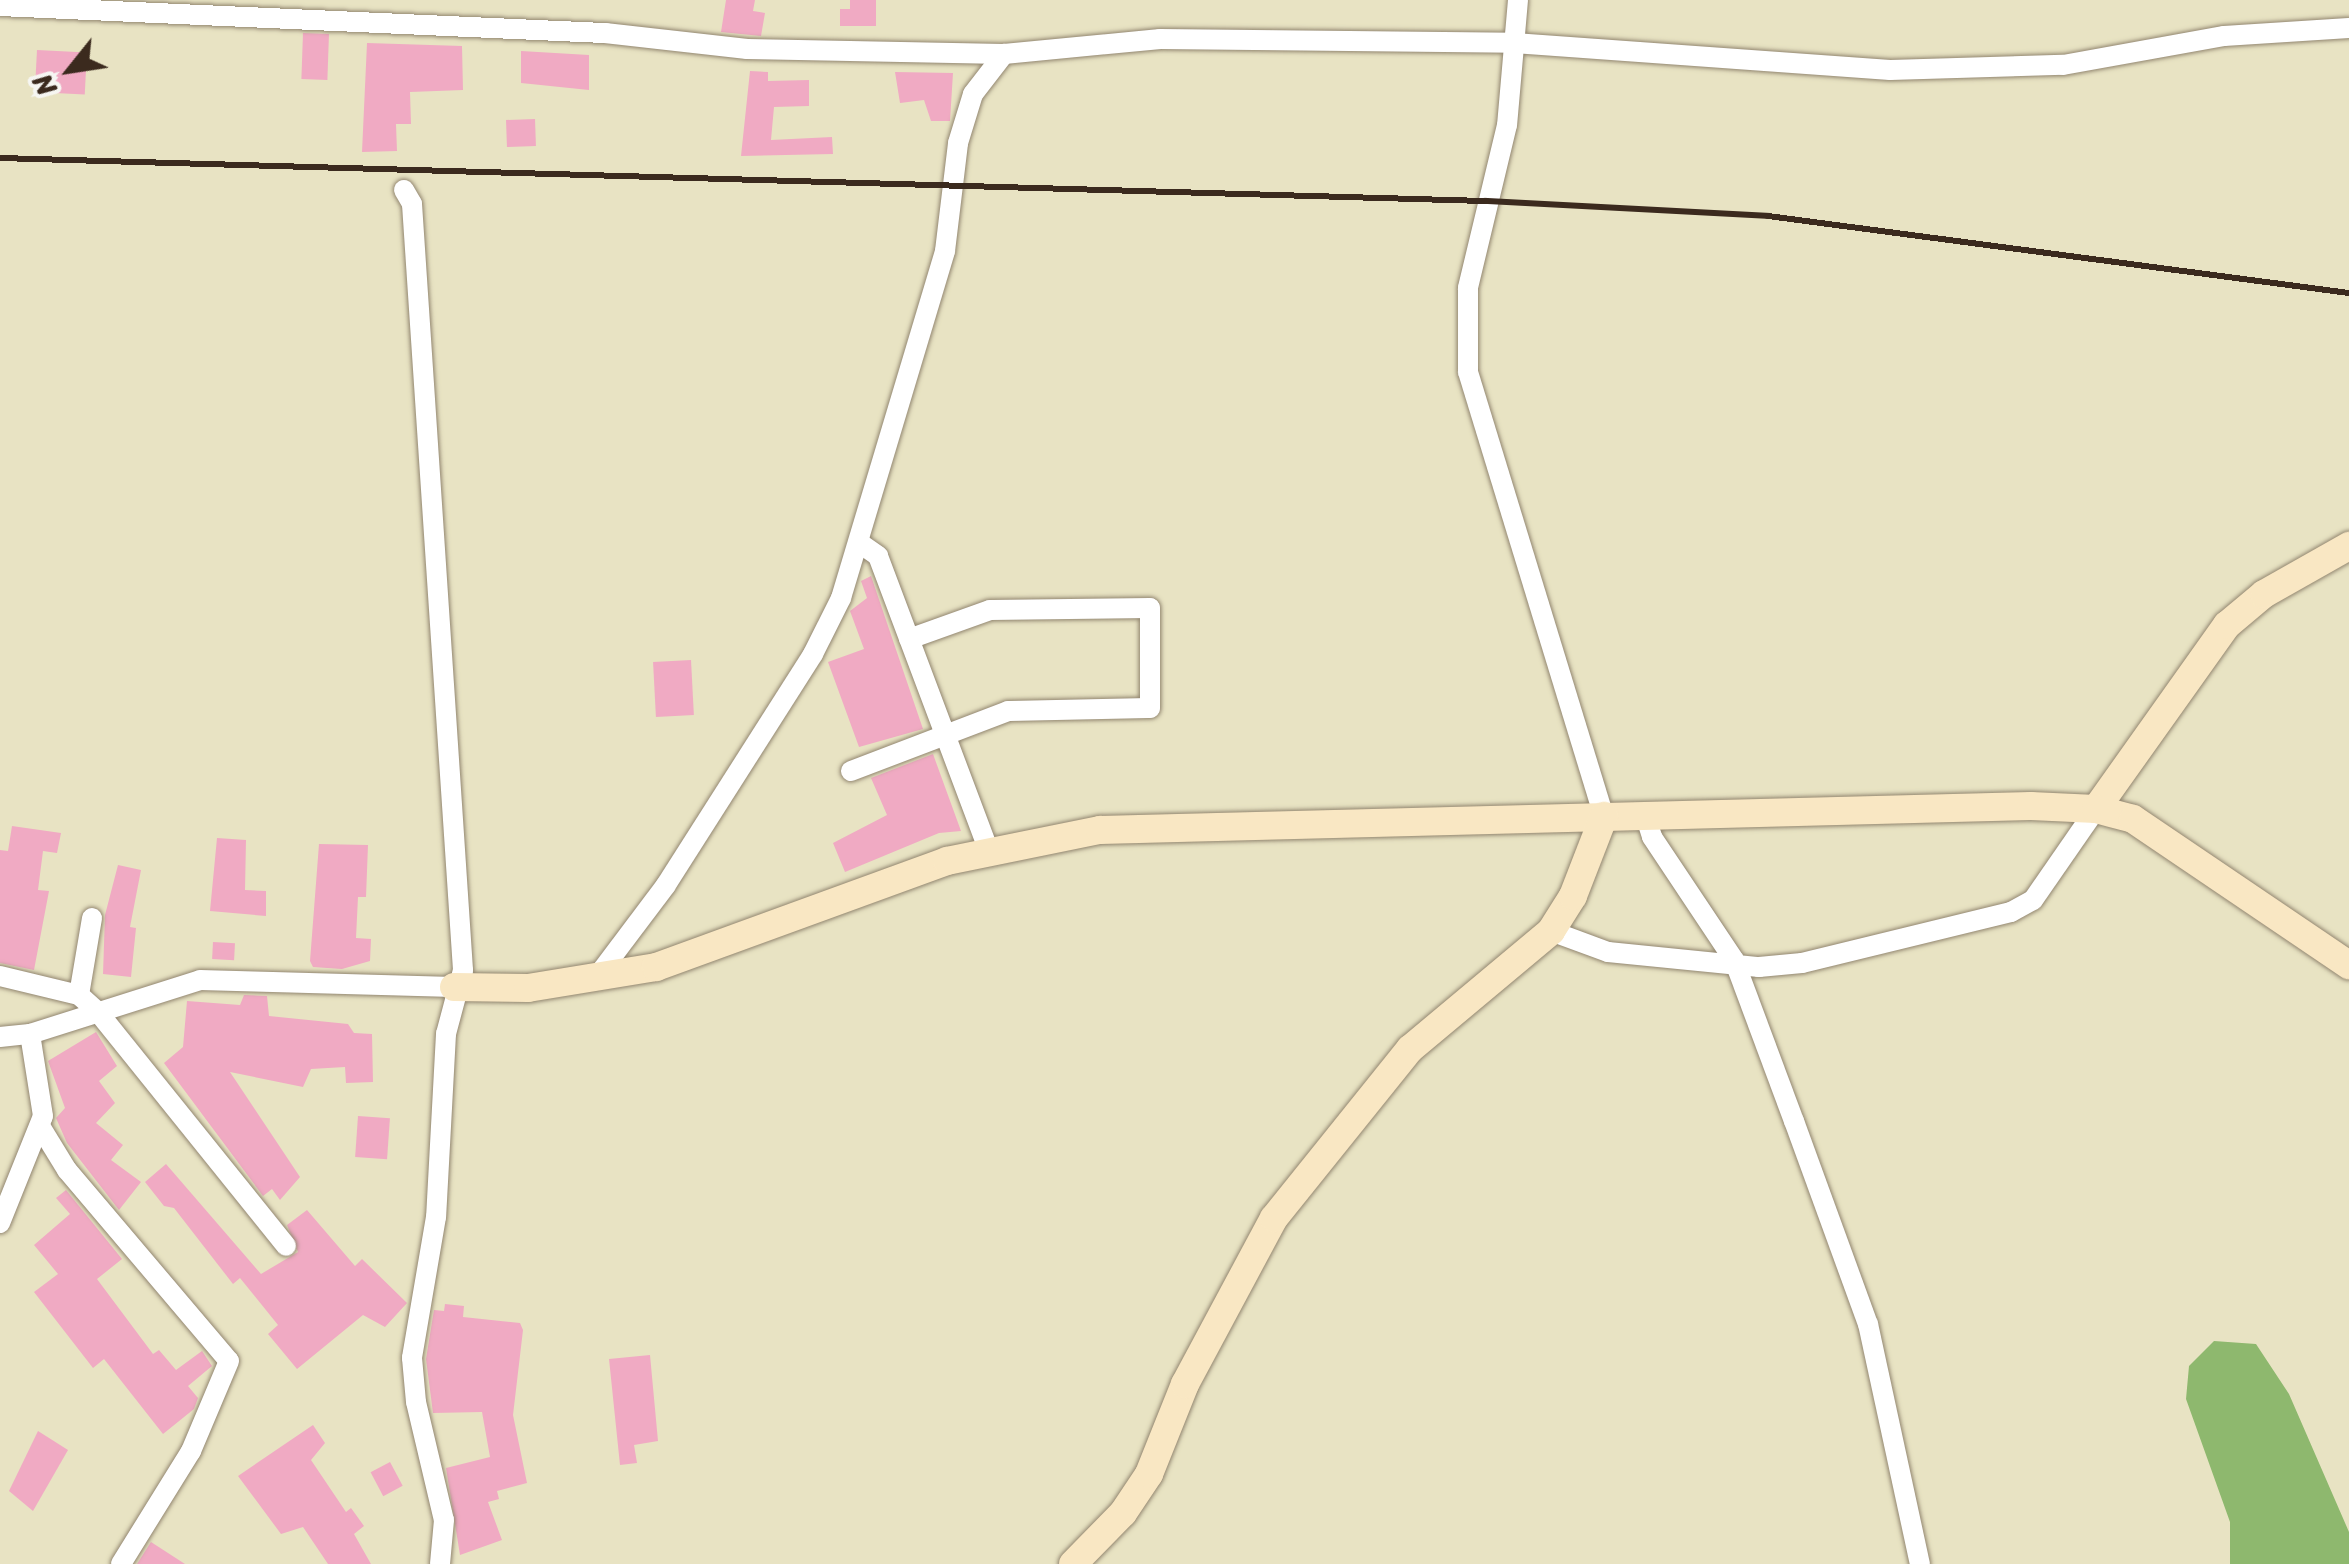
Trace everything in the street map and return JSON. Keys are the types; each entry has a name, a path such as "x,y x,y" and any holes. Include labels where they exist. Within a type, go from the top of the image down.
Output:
{"street":[{"path":"1073,1564 1123,1513 1149,1474 1238,1280 1316,1158 1410,1049 1551,931 1574,896 1604,816 1468,372 1468,288 1507,125 1518,0"},
{"path":"0,6 605,33 747,50 1004,54 1160,39 1514,43 1750,64 1924,70 2063,66 2224,36 2349,28"},
{"path":"596,978 666,885 813,654 862,544 871,482 945,251 968,110 1004,54"},
{"path":"404,190 412,204 463,970 454,987 436,1217 412,1358 416,1402 444,1520 440,1564"},
{"path":"862,544 878,556 988,849"},
{"path":"1551,931 1608,952 1734,960 1759,967 1802,963 2011,912 2033,900 2227,625 2264,594 2349,546"},
{"path":"852,771 1008,711 1150,708 1150,608 990,610 908,639"},
{"path":"0,1036 30,1034 169,988 234,977 528,988 596,978 718,948 988,849 1164,826 2096,809 2133,819 2170,840 2349,966"},
{"path":"1646,815 1652,837 1734,960 1868,1324 1920,1564"},
{"path":"79,995 92,918"},
{"path":"0,976 79,995 98,1012 286,1246"},
{"path":"30,1034 40,1126 67,1170 230,1361 191,1451 121,1564"},
{"path":"0,1223 40,1126"}],"green space":[{"path":"2214,1341 2256,1344 2289,1394 2349,1532 2349,1564 2230,1564 2230,1522 2186,1399 2189,1366"}],"building":[{"path":"726,0 755,0 753,11 765,13 761,36 721,32"},
{"path":"850,0 876,0 876,26 840,26 840,9 850,9"},
{"path":"303,33 329,34 327,80 301,79"},
{"path":"367,43 462,46 463,90 410,92 411,124 396,124 397,151 362,152"},
{"path":"37,50 87,53 85,95 35,92"},
{"path":"521,51 589,55 589,90 521,83"},
{"path":"750,71 768,72 768,81 809,80 809,106 774,107 771,140 832,137 833,154 741,156"},
{"path":"895,72 953,73 950,121 931,121 924,100 900,103"},
{"path":"535,119 536,146 507,147 506,120"},
{"path":"871,576 923,729 859,747 828,662 864,649 850,611 867,598 861,581"},
{"path":"691,660 694,715 656,717 653,662"},
{"path":"933,754 961,831 939,833 845,872 833,843 887,815 871,778"},
{"path":"12,826 61,833 57,853 43,851 38,890 49,891 34,970 0,963 0,850 8,851"},
{"path":"217,838 246,840 245,890 266,891 266,916 210,911"},
{"path":"319,844 368,845 366,897 358,897 356,938 371,939 370,961 342,969 313,967 310,961"},
{"path":"118,865 141,870 130,927 136,928 131,977 103,974 105,915"},
{"path":"213,942 235,943 234,960 212,959"},
{"path":"244,995 267,996 269,1016 348,1024 354,1033 372,1034 373,1082 346,1083 345,1067 311,1069 303,1087 230,1072 300,1177 280,1200 272,1189 263,1196 164,1063 183,1047 187,1001 240,1005"},
{"path":"96,1032 117,1066 99,1081 115,1103 96,1123 123,1145 111,1160 141,1182 119,1210 67,1143 56,1118 65,1108 48,1061"},
{"path":"358,1116 390,1118 387,1159 355,1157"},
{"path":"166,1164 261,1274 298,1252 287,1225 307,1210 355,1266 362,1259 407,1303 385,1327 363,1315 297,1369 268,1334 278,1325 240,1278 233,1284 174,1208 164,1206 145,1182"},
{"path":"66,1190 122,1259 97,1279 153,1354 159,1350 176,1370 202,1351 212,1366 188,1386 198,1398 194,1409 163,1434 104,1359 93,1368 34,1292 58,1274 34,1245 70,1214 56,1198"},
{"path":"445,1304 464,1306 463,1317 520,1323 523,1330 513,1415 527,1483 497,1491 499,1499 488,1502 502,1540 460,1555 446,1468 490,1457 482,1412 433,1413 426,1359 434,1310 444,1311"},
{"path":"650,1355 658,1441 634,1445 637,1463 620,1465 609,1359"},
{"path":"313,1425 325,1443 311,1460 346,1512 351,1508 364,1526 354,1534 371,1564 328,1564 303,1527 281,1534 238,1476"},
{"path":"38,1431 68,1450 33,1511 9,1491"},
{"path":"390,1462 403,1486 383,1496 371,1472"},
{"path":"151,1542 185,1564 137,1564"}],"railway":[{"path":"0,158 1486,201 1768,216 2349,293"}]}
